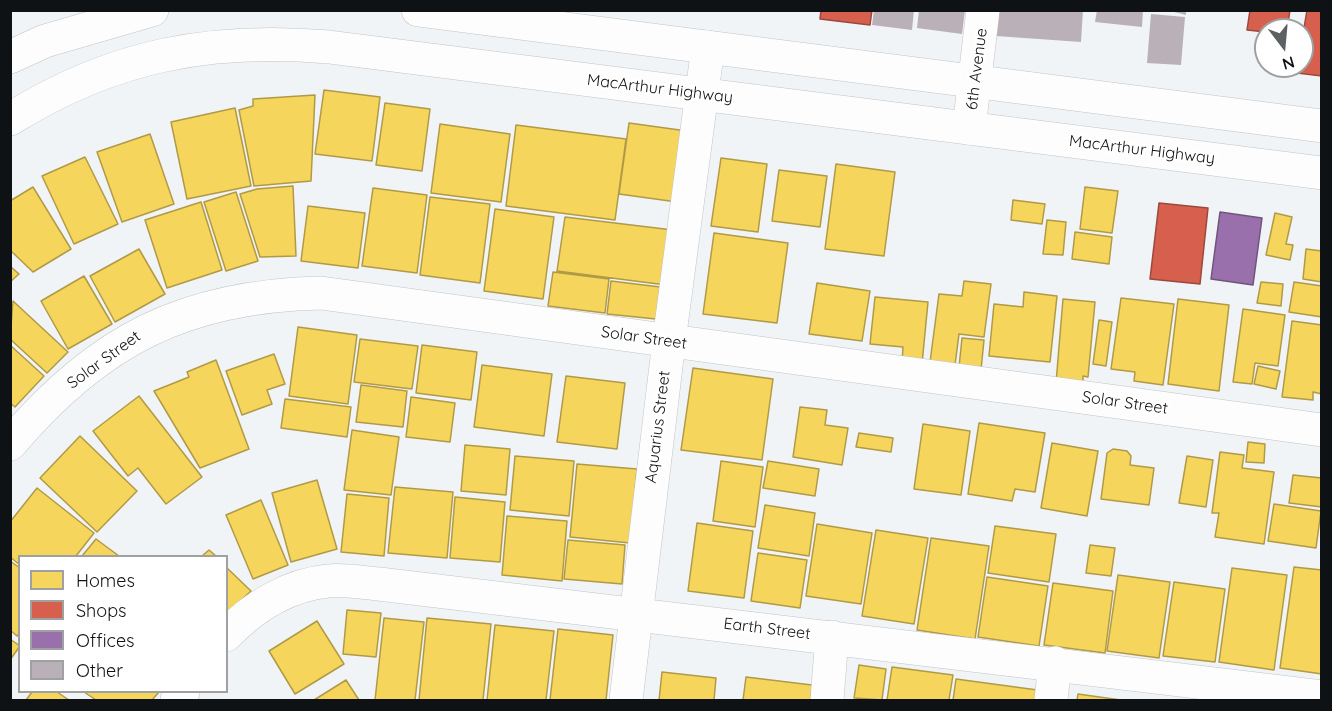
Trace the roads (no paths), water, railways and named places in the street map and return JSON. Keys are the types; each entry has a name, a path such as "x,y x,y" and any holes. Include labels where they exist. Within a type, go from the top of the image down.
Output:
{"street":[{"path":"10,57 45,41 152,10"},
{"path":"417,10 1322,126"},
{"name":"6th Avenue","path":"969,128 983,10"},
{"name":"MacArthur Highway","path":"10,118 47,96 121,67 195,48 274,43 1322,173"},
{"name":"Aquarius Street","path":"626,700 669,341 708,47"},
{"name":"Solar Street","path":"10,444 62,391 105,355 143,332 193,311 230,301 277,294 321,293 1322,430"},
{"name":"Earth Street","path":"228,633 245,615 281,593 328,581 379,584 1055,663 1279,696 1322,697"},
{"path":"827,700 832,637"},
{"path":"1051,700 1055,663"}]}
